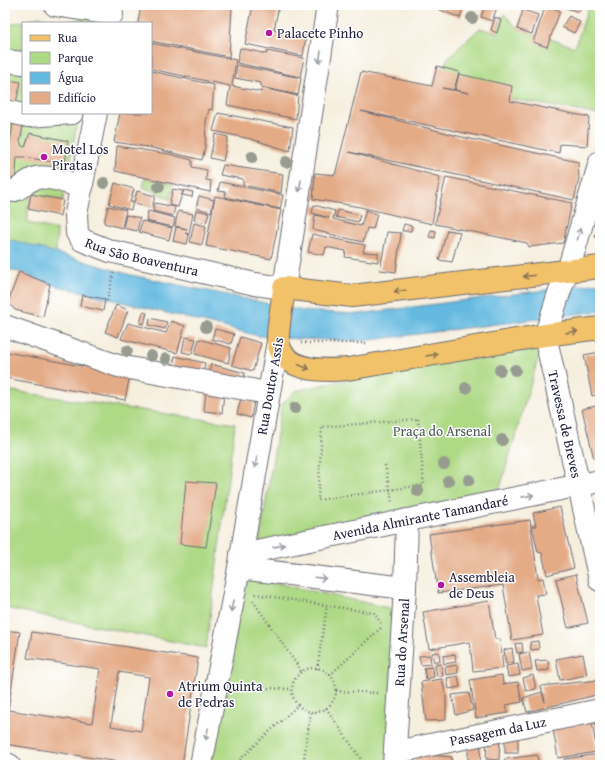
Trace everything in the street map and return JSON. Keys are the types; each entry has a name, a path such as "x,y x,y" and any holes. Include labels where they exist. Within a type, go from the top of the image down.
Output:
{"main road":[{"path":"283,296 352,296 564,278 600,267"},
{"name":"Rua Doutor Assis","path":"278,341 283,296"},
{"path":"278,341 283,354 293,362 314,370 325,371 348,369 548,329 600,328"}],"street":[{"path":"55,5 112,14"},
{"name":"Rua Doutor Assis","path":"283,296 328,5"},
{"path":"5,61 22,63"},
{"path":"5,111 28,116 57,114"},
{"name":"Rua São Boaventura","path":"96,114 76,214 76,233 82,240 110,251 255,284 283,296"},
{"name":"Travessa de Breves","path":"600,162 548,329 578,486 600,580"},
{"path":"5,191 11,191 23,187 34,178 46,177 82,186"},
{"path":"5,326 118,366 268,393"},
{"name":"Rua Doutor Assis","path":"201,765 242,572 268,393 278,341"},
{"name":"Avenida Almirante Tamandaré","path":"242,572 407,520 600,481"},
{"name":"Rua do Arsenal","path":"395,758 405,588 407,520"},
{"path":"242,572 405,588"},
{"name":"Passagem da Luz","path":"395,758 600,710"},
{"path":"5,764 9,765"}],"path":[{"path":"107,301 115,268"},
{"path":"418,419 424,485 390,490 318,500 322,427 418,419"},
{"path":"385,465 392,504"},
{"path":"242,572 327,606 374,613 387,631"},
{"path":"242,572 302,672"},
{"path":"317,669 327,606"},
{"path":"330,676 383,626"},
{"path":"317,669 333,679 336,691 332,702 326,708 317,712 298,705 294,699 292,689 294,680 302,672 305,670 317,669"},
{"path":"233,694 234,686 292,689"},
{"path":"336,691 382,693"},
{"path":"234,765 298,705"},
{"path":"326,708 365,765"},
{"path":"303,765 311,711"}],"green space":[{"path":"589,5 600,5 600,115 434,85 447,59 480,28 497,33 504,14 518,29 575,47"},
{"path":"40,17 57,22 22,22 22,114 79,114 63,200 31,194 28,209 28,223 57,230 56,253 5,238 5,26"},
{"path":"91,17 91,22 65,22"},
{"path":"145,178 173,184 170,199 143,187"},
{"name":"Praça do Arsenal","path":"545,335 499,491 259,543 282,404 295,391"},
{"path":"5,390 235,424 206,648 5,608"},
{"path":"240,575 393,609 388,765 210,765"}],"water":[{"path":"5,238 131,275 304,311 358,314 600,283 600,311 363,341 259,336 50,284 19,272 5,269"}],"building":[{"path":"141,5 220,5 232,7 229,57 152,41 152,22 138,22"},
{"name":"Palacete Pinho","path":"253,5 279,5 274,30 306,36 303,56 245,44"},
{"path":"440,5 464,5 460,18 438,9"},
{"path":"485,5 498,5 492,21 481,17"},
{"path":"524,5 537,5 536,10 524,7"},
{"path":"546,5 560,11 547,47 533,42"},
{"path":"564,5 581,5 579,12 563,7"},
{"path":"523,10 538,15 532,34 517,29"},
{"path":"569,16 580,22 574,33 562,27"},
{"path":"495,17 501,20 497,33 491,30"},
{"path":"152,43 236,60 232,86 261,92 262,88 298,96 296,119 227,105 230,86 152,69"},
{"path":"240,48 267,54 267,51 304,58 300,77 237,63"},
{"path":"237,65 301,78 298,95 261,87 261,83 235,78"},
{"path":"437,66 459,72 454,90 442,88 469,93 455,90 459,74 512,86 510,101 589,117 587,146 560,144 559,153 361,111 462,137 578,162 579,179 574,200 349,152 440,177 432,224 360,207 313,199 315,173 335,175 361,72 432,86"},
{"path":"152,71 214,85 212,110 209,109 206,121 205,147 202,160 148,147 114,142 120,114 152,114"},
{"path":"7,80 21,82 16,102 5,100"},
{"path":"218,113 293,127 290,151 251,139 213,131"},
{"path":"14,119 24,122 20,141 22,146 25,147 30,133 68,141 65,164 17,157 15,186 8,185 5,171"},
{"path":"215,134 228,137 223,161 210,158"},
{"path":"117,146 169,154 192,160 192,167 207,170 206,180 211,181 210,192 115,171"},
{"path":"223,165 283,174 281,193 243,185 243,179 220,175"},
{"path":"446,177 572,203 563,243 529,247 527,243 435,224"},
{"path":"220,182 283,195 280,209 225,197 226,192 218,191"},
{"path":"115,183 134,189 130,202 133,202 131,210 109,204"},
{"path":"173,189 183,191 178,207 169,205"},
{"path":"184,190 193,192 192,197 182,195"},
{"path":"137,191 155,196 152,208 134,203"},
{"path":"31,194 63,200 60,216 28,209"},
{"path":"199,196 214,200 211,212 196,208"},
{"path":"215,196 281,210 271,259 206,246"},
{"path":"155,203 175,207 173,216 153,211"},
{"path":"314,205 335,211 333,219 361,226 366,210 377,214 373,229 367,228 363,242 313,230 315,215 329,218 312,213"},
{"path":"108,206 126,210 122,228 104,223"},
{"path":"196,210 209,213 206,223 194,220"},
{"path":"338,210 360,215 358,222 336,217"},
{"path":"148,211 175,218 173,227 146,221"},
{"path":"178,211 193,214 189,234 185,233 189,235 187,244 173,241 176,227 187,229 175,226"},
{"path":"126,215 140,218 137,231 123,228"},
{"path":"600,220 600,240 595,237"},
{"path":"142,221 172,228 169,240 139,232"},
{"path":"194,223 206,226 202,245 190,242"},
{"path":"404,224 412,226 411,231 402,231"},
{"path":"431,230 436,231 435,238 429,237"},
{"path":"447,230 460,232 452,262 439,260"},
{"path":"387,232 401,233 396,272 380,270"},
{"path":"312,234 365,245 363,252 378,253 378,262 345,257 346,251 326,247 324,255 308,252"},
{"path":"19,272 50,284 43,317 15,310 8,302"},
{"path":"82,295 105,299 103,311 80,306"},
{"path":"116,305 128,310 118,337 105,332"},
{"path":"143,312 147,313 144,324 140,323"},
{"path":"150,318 167,322 165,329 149,325"},
{"path":"171,321 185,326 177,353 121,339 128,323 166,333"},
{"path":"215,329 234,334 231,344 212,339"},
{"path":"185,337 196,339 192,354 182,352"},
{"path":"240,337 261,343 253,371 232,365"},
{"path":"199,339 231,348 228,363 195,354"},
{"path":"5,343 7,344 6,352 130,375 125,400 5,378"},
{"path":"600,352 600,394 592,396 584,355"},
{"path":"175,356 205,363 202,378 172,370"},
{"path":"211,364 245,373 242,383 209,375"},
{"path":"206,391 224,393 222,413 204,411"},
{"path":"241,399 254,402 251,418 237,414"},
{"path":"600,405 600,458 594,459 582,409"},
{"path":"186,481 216,483 206,547 180,544"},
{"path":"560,507 574,568 547,575 542,553 538,552 532,526 536,526 533,513"},
{"path":"530,520 538,579 543,578 546,594 536,595 543,635 512,640 503,585 438,593 429,534"},
{"path":"576,574 588,623 568,628 556,579"},
{"path":"489,601 495,639 500,639 503,668 473,671 470,642 429,649 423,612"},
{"name":"Atrium Quinta de Pedras","path":"5,630 20,632 8,710 92,723 100,669 27,658 32,632 198,658 182,765 138,765 5,744","holes":["119,672 149,677 141,731 111,726"]},
{"path":"538,641 539,649 531,650 530,642"},
{"path":"522,643 523,652 517,653 515,644"},
{"path":"512,648 514,662 506,664 504,650"},
{"path":"439,652 440,661 434,662 432,653"},
{"path":"529,652 532,669 522,671 519,654"},
{"path":"455,654 456,662 444,664 443,656"},
{"path":"583,654 587,675 560,680 556,659"},
{"path":"430,655 431,664 421,665 419,656"},
{"path":"548,660 549,670 537,671 535,661"},
{"path":"441,664 443,676 437,676 435,665"},
{"path":"518,664 520,675 508,677 506,666"},
{"path":"457,665 458,673 446,675 445,667"},
{"path":"433,667 434,677 426,679 424,668"},
{"path":"502,675 503,684 518,682 522,702 506,705 508,713 476,718 470,680"},
{"path":"533,675 536,689 526,691 523,678"},
{"path":"458,676 460,687 449,689 447,678"},
{"path":"442,679 446,696 446,720 426,721 421,682"},
{"path":"600,680 600,694 527,712 523,698 542,692 545,702 541,686"},
{"path":"469,693 473,710 456,715 452,695"},
{"path":"600,717 600,747 599,747 594,718"},
{"path":"592,722 597,752 558,758 553,729"},
{"path":"505,734 518,734 518,753 505,753"},
{"path":"487,737 500,738 499,760 486,759"},
{"path":"468,742 481,742 480,765 468,765"},
{"path":"415,754 452,757 451,765 414,765"},
{"path":"600,754 600,765 565,765 564,759"},
{"path":"537,755 539,765 504,765 505,759"}],"place":[{"name":"Palacete Pinho","path":"269,33"},
{"name":"Motel Los Piratas","path":"44,157"},
{"name":"Assembleia de Deus","path":"441,585"},
{"name":"Atrium Quinta de Pedras","path":"170,694"}]}
